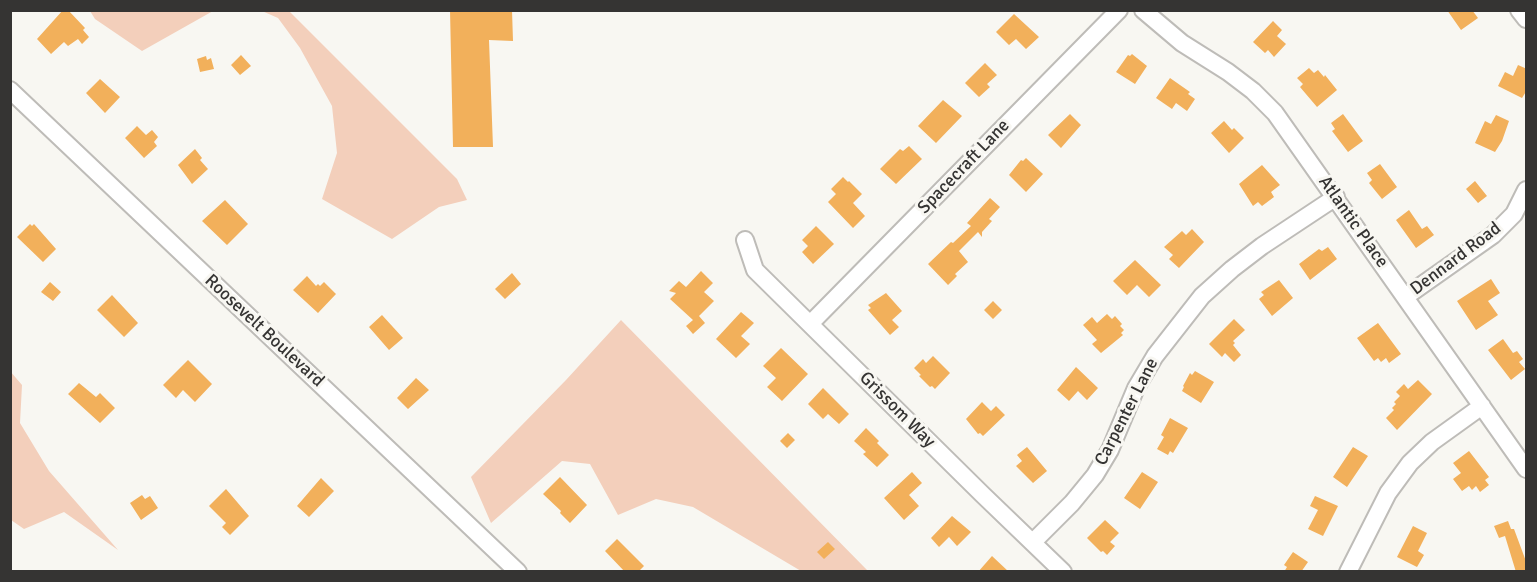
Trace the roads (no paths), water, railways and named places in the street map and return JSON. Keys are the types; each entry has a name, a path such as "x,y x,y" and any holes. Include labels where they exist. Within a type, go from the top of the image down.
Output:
{"street":[{"name":"Spacecraft Lane","path":"810,324 1119,10"},
{"name":"Atlantic Place","path":"1143,10 1182,43 1253,91 1275,113 1527,469"},
{"path":"1519,10 1527,19"},
{"name":"Roosevelt Boulevard","path":"10,90 518,572"},
{"name":"Dennard Road","path":"1405,297 1493,235 1514,214 1527,190"},
{"name":"Carpenter Lane","path":"1033,542 1072,503 1095,474 1110,450 1136,388 1155,356 1202,296 1262,246 1336,197"},
{"name":"Grissom Way","path":"745,240 755,270 1063,572"},
{"path":"1348,572 1388,493 1410,464 1432,442 1482,406"}]}
